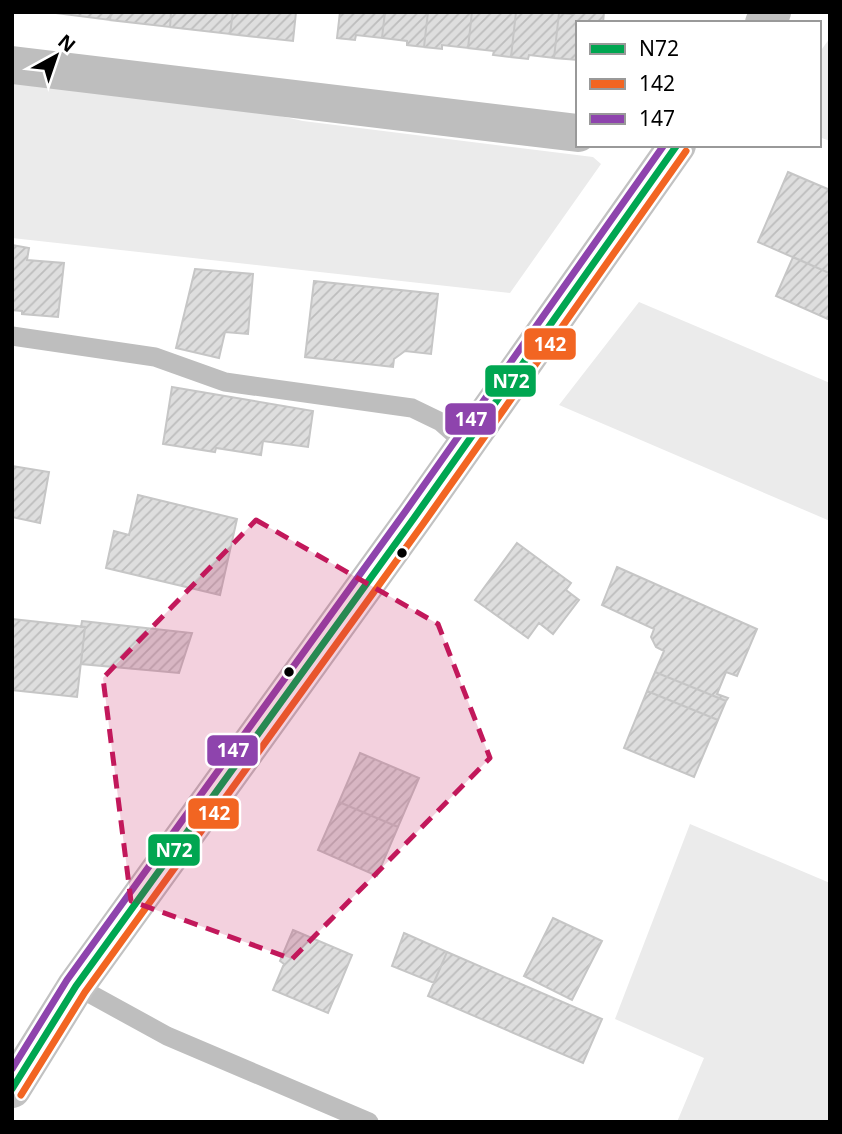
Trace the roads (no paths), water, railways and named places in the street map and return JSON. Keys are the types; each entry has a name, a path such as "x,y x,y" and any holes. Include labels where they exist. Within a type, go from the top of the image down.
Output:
{"street":[{"path":"12,65 576,133"},
{"path":"12,1089 76,986 466,444 676,147"}],"lane":[{"path":"12,336 155,356 225,382 412,408 441,422 466,444"},
{"path":"76,986 167,1036 369,1122"}]}
